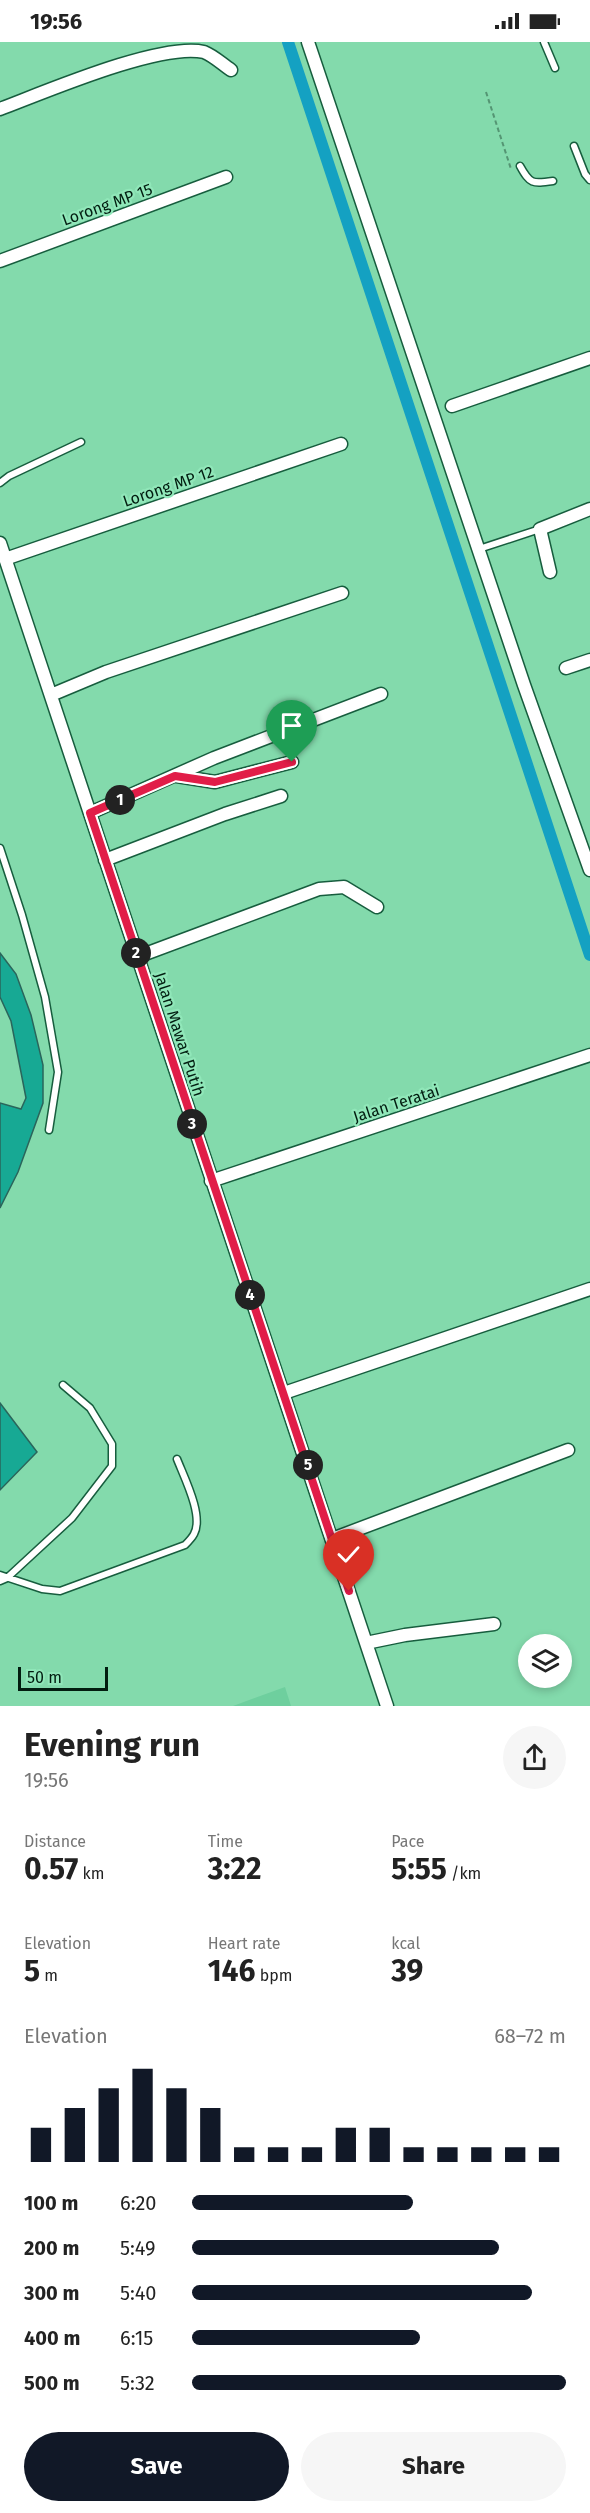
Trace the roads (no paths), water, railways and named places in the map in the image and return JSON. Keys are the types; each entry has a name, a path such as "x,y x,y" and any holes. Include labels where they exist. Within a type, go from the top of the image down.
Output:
{"street":[{"path":"308,42 524,685 590,870"},
{"path":"0,109 132,58 169,49 203,52 231,70"},
{"name":"Lorong MP 15","path":"0,261 226,177"},
{"path":"452,406 590,358"},
{"name":"Lorong MP 12","path":"5,559 341,444"},
{"path":"550,572 540,529 590,509"},
{"name":"Jalan Mawar Putih","path":"0,543 387,1706"},
{"path":"51,695 106,672 342,592"},
{"path":"566,668 590,660"},
{"path":"90,813 214,758 381,694"},
{"path":"175,776 215,782 292,762"},
{"path":"105,860 225,814 281,796"},
{"path":"137,957 319,888 344,887 377,907"},
{"name":"Jalan Teratai","path":"211,1181 590,1056"},
{"path":"284,1393 590,1289"},
{"path":"332,1539 568,1450"},
{"path":"366,1643 405,1635 494,1624"}],"lane":[{"path":"544,42 555,68"},
{"path":"574,146 585,174 590,180"},
{"path":"519,166 528,180 536,184 553,181"},
{"path":"0,483 9,476 81,442"},
{"path":"479,549 540,529"},
{"path":"0,848 22,915 45,998 58,1072 49,1130"},
{"path":"2,1578 72,1518 112,1466 112,1444 90,1408 63,1385"},
{"path":"2,1578 60,1592 184,1545 194,1535 197,1524 196,1510 177,1460"}],"waterway":[{"path":"288,42 590,955"}]}
